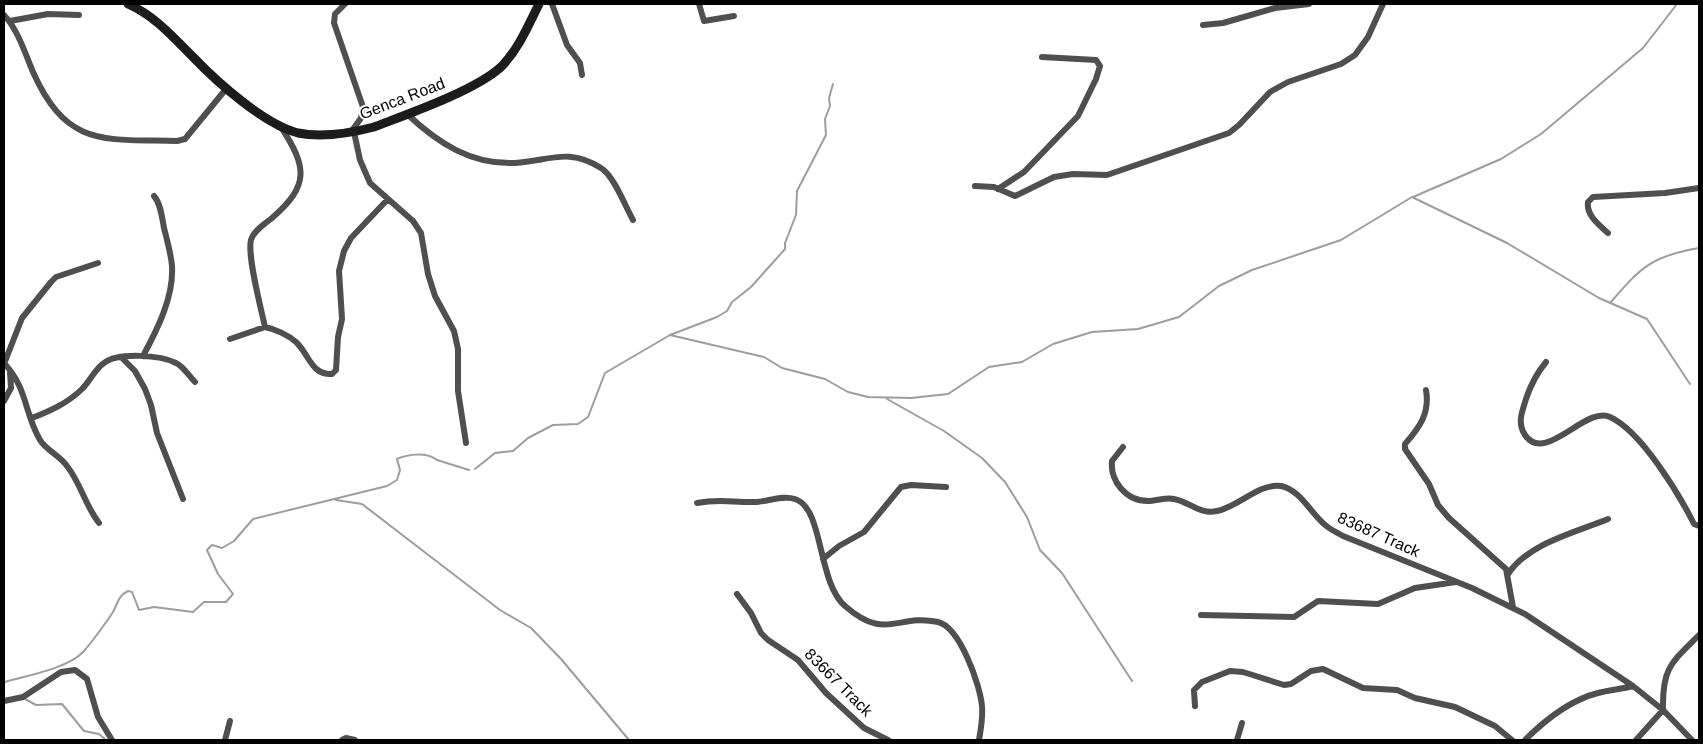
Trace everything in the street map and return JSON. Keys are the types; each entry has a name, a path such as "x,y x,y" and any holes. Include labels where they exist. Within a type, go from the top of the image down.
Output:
{"street":[{"name":"Genca Road","path":"128,4 158,22 226,89 280,126 305,134 352,132 374,127 479,82 500,67 520,42 539,4"},
{"path":"344,4 336,14 334,23 363,107 361,118 352,132 364,173 370,184 419,228 423,239 431,285 454,331 458,349 458,391 466,443"},
{"path":"552,4 567,44 582,67 582,75"},
{"path":"699,4 704,21 734,16"},
{"path":"1203,25 1222,23 1280,7 1310,4"},
{"path":"975,186 998,189 1016,196 1063,174 1107,175 1229,133 1270,92 1288,82 1341,64 1355,55 1368,37 1383,4"},
{"path":"4,14 10,21 46,99 69,125 97,137 177,141 185,139 226,89"},
{"path":"10,21 48,14 79,15"},
{"path":"998,189 1030,167 1078,116 1096,80 1100,66 1096,60 1042,57"},
{"path":"407,114 443,144 463,155 482,161 517,163 564,155 601,168 610,177 633,220"},
{"path":"264,326 251,250 252,238 290,200 300,184 301,174 298,156 280,126"},
{"path":"1608,233 1588,211 1588,202 1593,197 1665,193 1699,188"},
{"path":"143,356 156,333 172,276 172,263 161,212 154,196"},
{"path":"230,339 264,326 293,340 320,373 330,374 336,372 342,319 340,271 344,251 350,238 388,199"},
{"path":"98,264 56,277 50,282 22,318 4,363 22,390 40,440 60,456 69,468 79,485 87,506 99,523"},
{"path":"121,356 136,371 145,389 151,405 157,433 183,499"},
{"path":"32,418 70,399 81,390 104,363 121,356 143,356 177,363 195,382"},
{"path":"1546,362 1534,378 1520,418 1522,430 1530,441 1539,444 1550,441 1596,416 1609,416 1625,427 1640,444 1677,490 1694,524 1699,526"},
{"path":"4,401 11,388 10,371"},
{"path":"1426,390 1428,402 1426,412 1419,428 1405,444 1405,448 1432,488 1438,505 1449,518 1501,563 1508,574 1512,607"},
{"name":"83687 Track","path":"1123,447 1112,461 1112,476 1122,489 1141,501 1174,499 1209,513 1232,506 1267,488 1283,487 1294,493 1325,526 1343,536 1512,607 1633,686 1663,710 1692,740"},
{"path":"823,558 839,546 864,532 901,487 911,484 946,487"},
{"path":"697,503 716,499 749,502 781,498 796,500 806,508 812,519 832,591 844,605 866,621 881,626 919,621 938,622 954,632 961,645 980,695 982,718 979,740"},
{"path":"1508,574 1518,560 1540,547 1608,519"},
{"path":"1201,615 1294,617 1300,616 1318,601 1378,604 1415,588 1456,582"},
{"name":"83667 Track","path":"737,594 751,613 761,634 798,660 826,694 864,728 888,740"},
{"path":"1636,740 1663,710 1663,682 1667,672 1676,658 1699,634"},
{"path":"1195,706 1194,690 1202,682 1221,673 1243,672 1284,685 1291,684 1311,671 1323,669 1363,688 1397,690 1415,698 1455,707 1495,726 1512,740"},
{"path":"4,701 23,697 61,672 75,670 87,679 98,717 112,740"},
{"path":"1525,740 1552,717 1580,699 1599,692 1633,686"},
{"path":"225,740 230,721"},
{"path":"1237,740 1242,724"},
{"path":"342,740 346,738 355,740"}],"waterway":[{"path":"1413,197 1501,159 1541,134 1643,48 1677,4"},
{"path":"475,469 495,453 513,451 528,438 553,425 578,424 588,417 605,373 670,335 717,317 727,311 732,302 751,287 785,249 785,243 796,215 797,191 826,135 825,119 830,106 829,98 833,84"},
{"path":"670,335 764,357 782,368 825,379 848,392 868,397 911,398 948,394 989,367 1022,362 1053,344 1092,332 1138,329 1179,317 1219,286 1252,270 1341,240 1412,197 1507,243 1599,298 1647,319 1690,384"},
{"path":"1611,302 1631,280 1658,259 1699,248"},
{"path":"887,399 944,431 982,458 1005,482 1027,517 1040,550 1062,573 1132,681"},
{"path":"4,682 45,671 76,658 103,627 120,597 128,591 132,592 139,610 154,607 193,612 204,602 226,602 233,594 218,574 207,550 212,545 222,548 234,541 253,519 387,486 397,480 400,470 397,459 406,456 433,457 469,470"},
{"path":"336,500 362,504 500,610 531,628 561,659 629,740"},
{"path":"25,699 36,705 62,704 84,731 99,734 106,740"}]}
